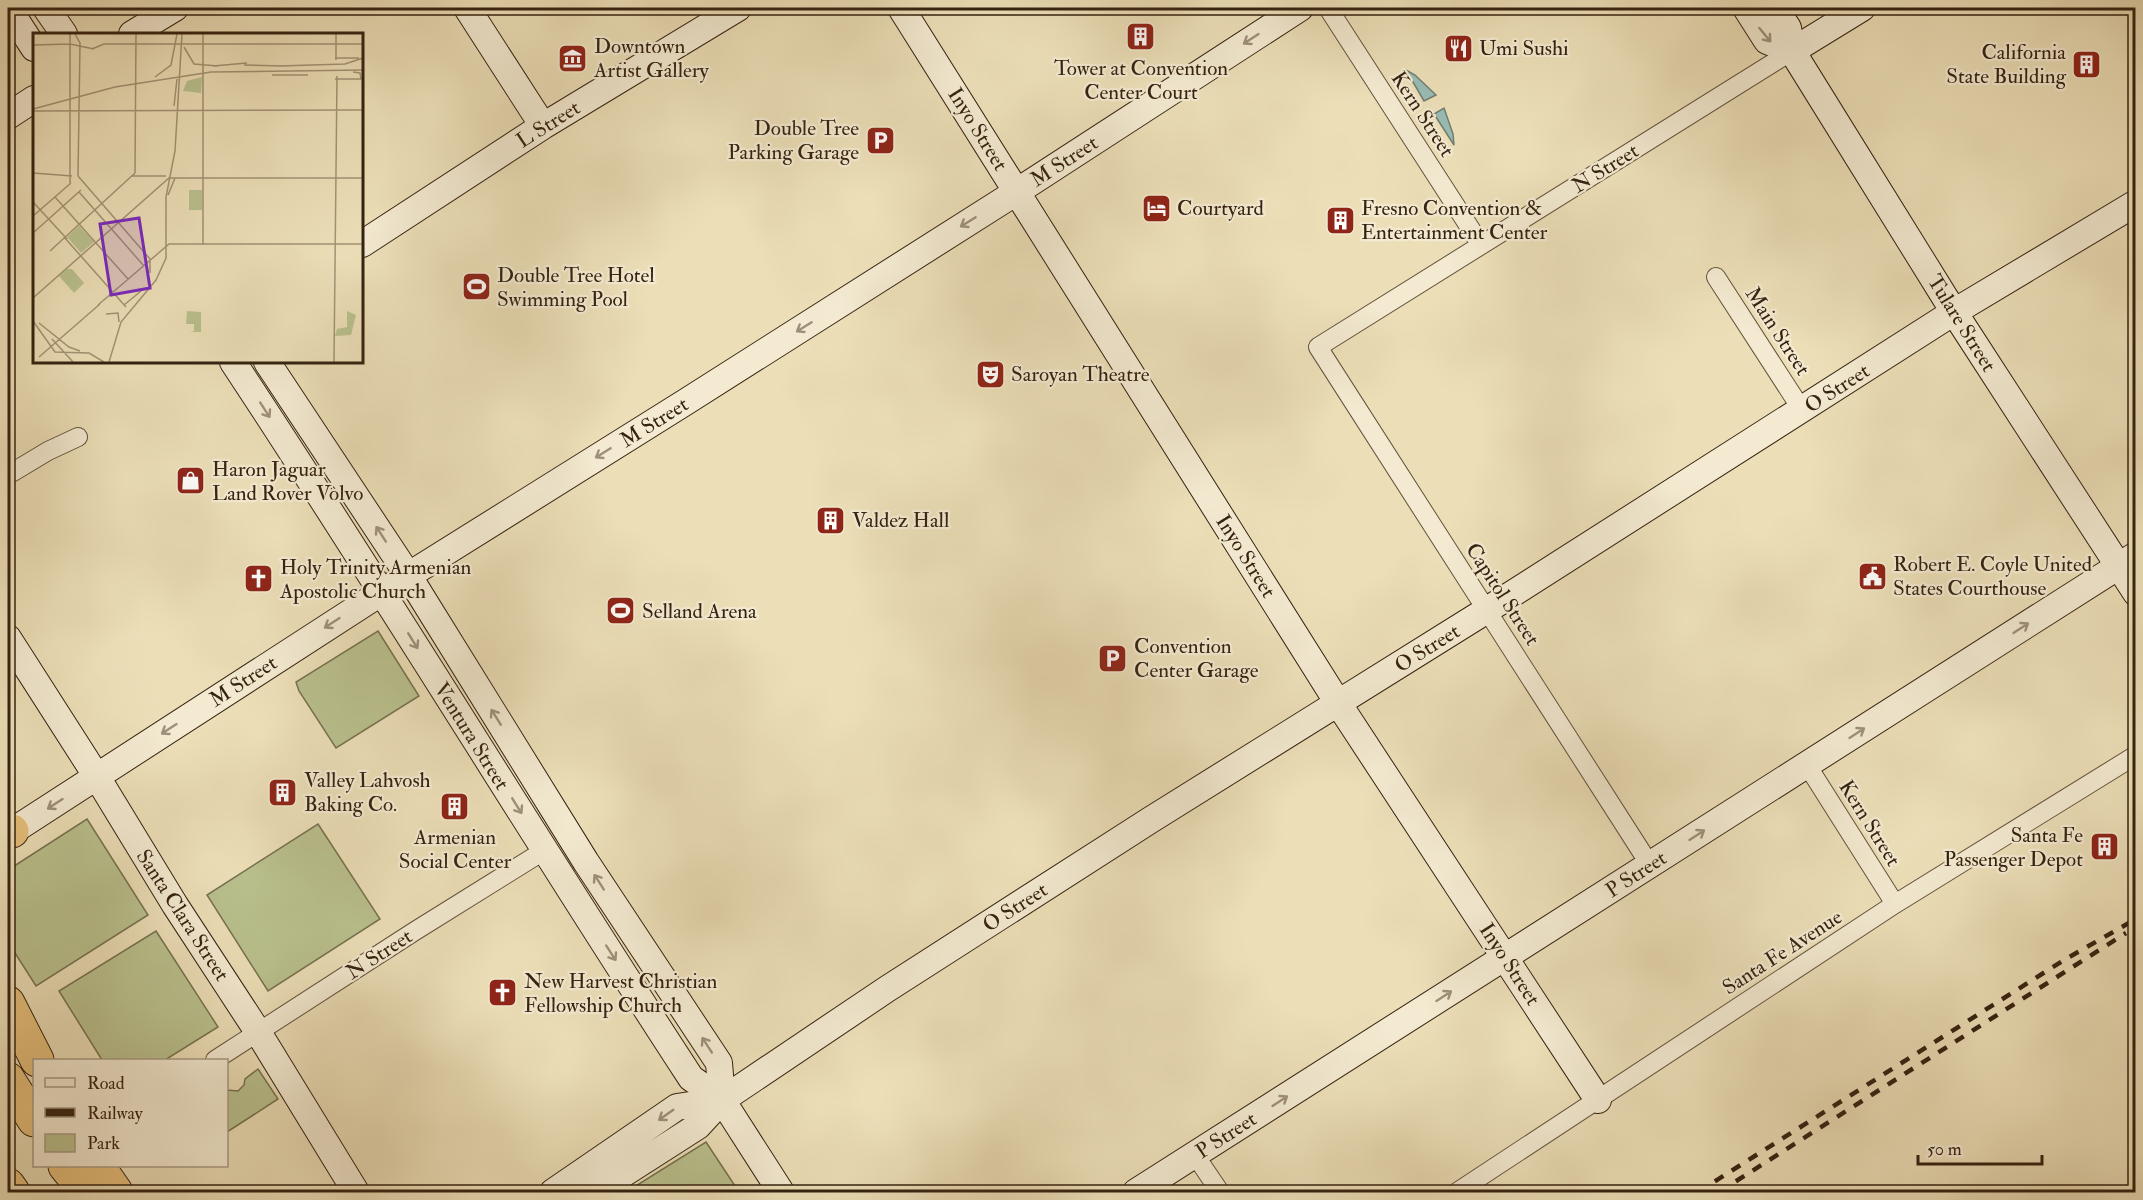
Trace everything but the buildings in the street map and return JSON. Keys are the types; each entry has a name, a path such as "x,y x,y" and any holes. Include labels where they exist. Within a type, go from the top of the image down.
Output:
{"highway":[{"path":"8,1003 36,1059"},
{"path":"8,1079 33,1118"},
{"path":"66,1167 86,1192"},
{"path":"99,1167 116,1192"},
{"path":"8,1185 13,1192"}],"main road":[{"path":"8,8 33,46"},
{"path":"46,8 63,33"},
{"path":"134,33 175,8"},
{"path":"467,8 543,126"},
{"name":"L Street","path":"363,243 543,126 738,8"},
{"name":"Inyo Street","path":"901,8 1338,703 1598,1100"},
{"name":"M Street","path":"9,832 408,575 1017,191 1300,8"},
{"path":"1746,8 1767,41 1792,51"},
{"name":"Tulare Street","path":"1775,8 1788,28 1792,51 1954,312 2127,561 2136,593"},
{"name":"N Street","path":"1792,51 1862,8"},
{"path":"8,116 33,100"},
{"name":"O Street","path":"596,1192 698,1126 722,1100 887,989 1954,312 2136,203"},
{"name":"Ventura Street","path":"234,363 691,1078 722,1100 781,1192"},
{"name":"Ventura Street","path":"268,363 408,575 586,862 718,1063 722,1100"},
{"name":"P Street","path":"1136,1192 2127,561"},
{"name":"Santa Clara Street","path":"8,638 97,777 174,905 258,1032 357,1192"},
{"name":"O Street","path":"553,1192 677,1107 722,1100"}],"street":[{"name":"Kern Street","path":"1328,8 1481,245"},
{"name":"N Street","path":"1318,347 1792,51"},
{"name":"Main Street","path":"1716,277 1802,410"},
{"name":"Capitol Street","path":"1318,347 1650,865"},
{"path":"8,475 48,451 78,437"},
{"name":"Santa Fe Avenue","path":"1457,1192 1895,904 2136,755"},
{"name":"Kern Street","path":"1807,765 1895,904"},
{"name":"N Street","path":"217,1059 545,850"},
{"path":"1195,1155 1220,1192"}],"green space":[{"path":"378,631 419,696 336,748 299,691 296,682"},
{"path":"87,819 148,915 36,986 8,942 8,870"},
{"path":"318,824 380,919 268,991 207,895"},
{"path":"156,931 218,1027 167,1059 101,1059 59,991"},
{"path":"258,1069 278,1099 228,1131 228,1090 238,1091 244,1085 245,1079"},
{"path":"706,1142 739,1192 626,1192"}],"water":[{"path":"1406,70 1415,75 1436,95 1424,101"},
{"path":"1444,108 1453,134 1454,145 1434,114"},
{"name":"Double Tree Hotel Swimming Pool","path":"478,277 485,281 486,289 472,297 465,285"}],"railway":[{"path":"1698,1192 2064,960 2136,919"},
{"path":"1719,1192 2126,933"}],"place":[{"name":"Tower at Convention Center Court","path":"1141,37"},
{"name":"Umi Sushi","path":"1458,48"},
{"name":"Downtown Artist Gallery","path":"573,58"},
{"name":"California State Building","path":"2087,64"},
{"name":"Double Tree Parking Garage","path":"880,140"},
{"name":"Courtyard","path":"1156,208"},
{"name":"Fresno Convention & Entertainment Center","path":"1340,220"},
{"name":"Double Tree Hotel Swimming Pool","path":"476,287"},
{"name":"Saroyan Theatre","path":"990,374"},
{"name":"Haron Jaguar Land Rover Volvo","path":"191,481"},
{"name":"Valdez Hall","path":"831,520"},
{"name":"Robert E. Coyle United States Courthouse","path":"1872,576"},
{"name":"Holy Trinity Armenian Apostolic Church","path":"259,579"},
{"name":"Selland Arena","path":"621,611"},
{"name":"Convention Center Garage","path":"1113,658"},
{"name":"Valley Lahvosh Baking Co.","path":"283,792"},
{"name":"Armenian Social Center","path":"455,806"},
{"name":"Santa Fe Passenger Depot","path":"2104,847"},
{"name":"New Harvest Christian Fellowship Church","path":"503,993"}]}
